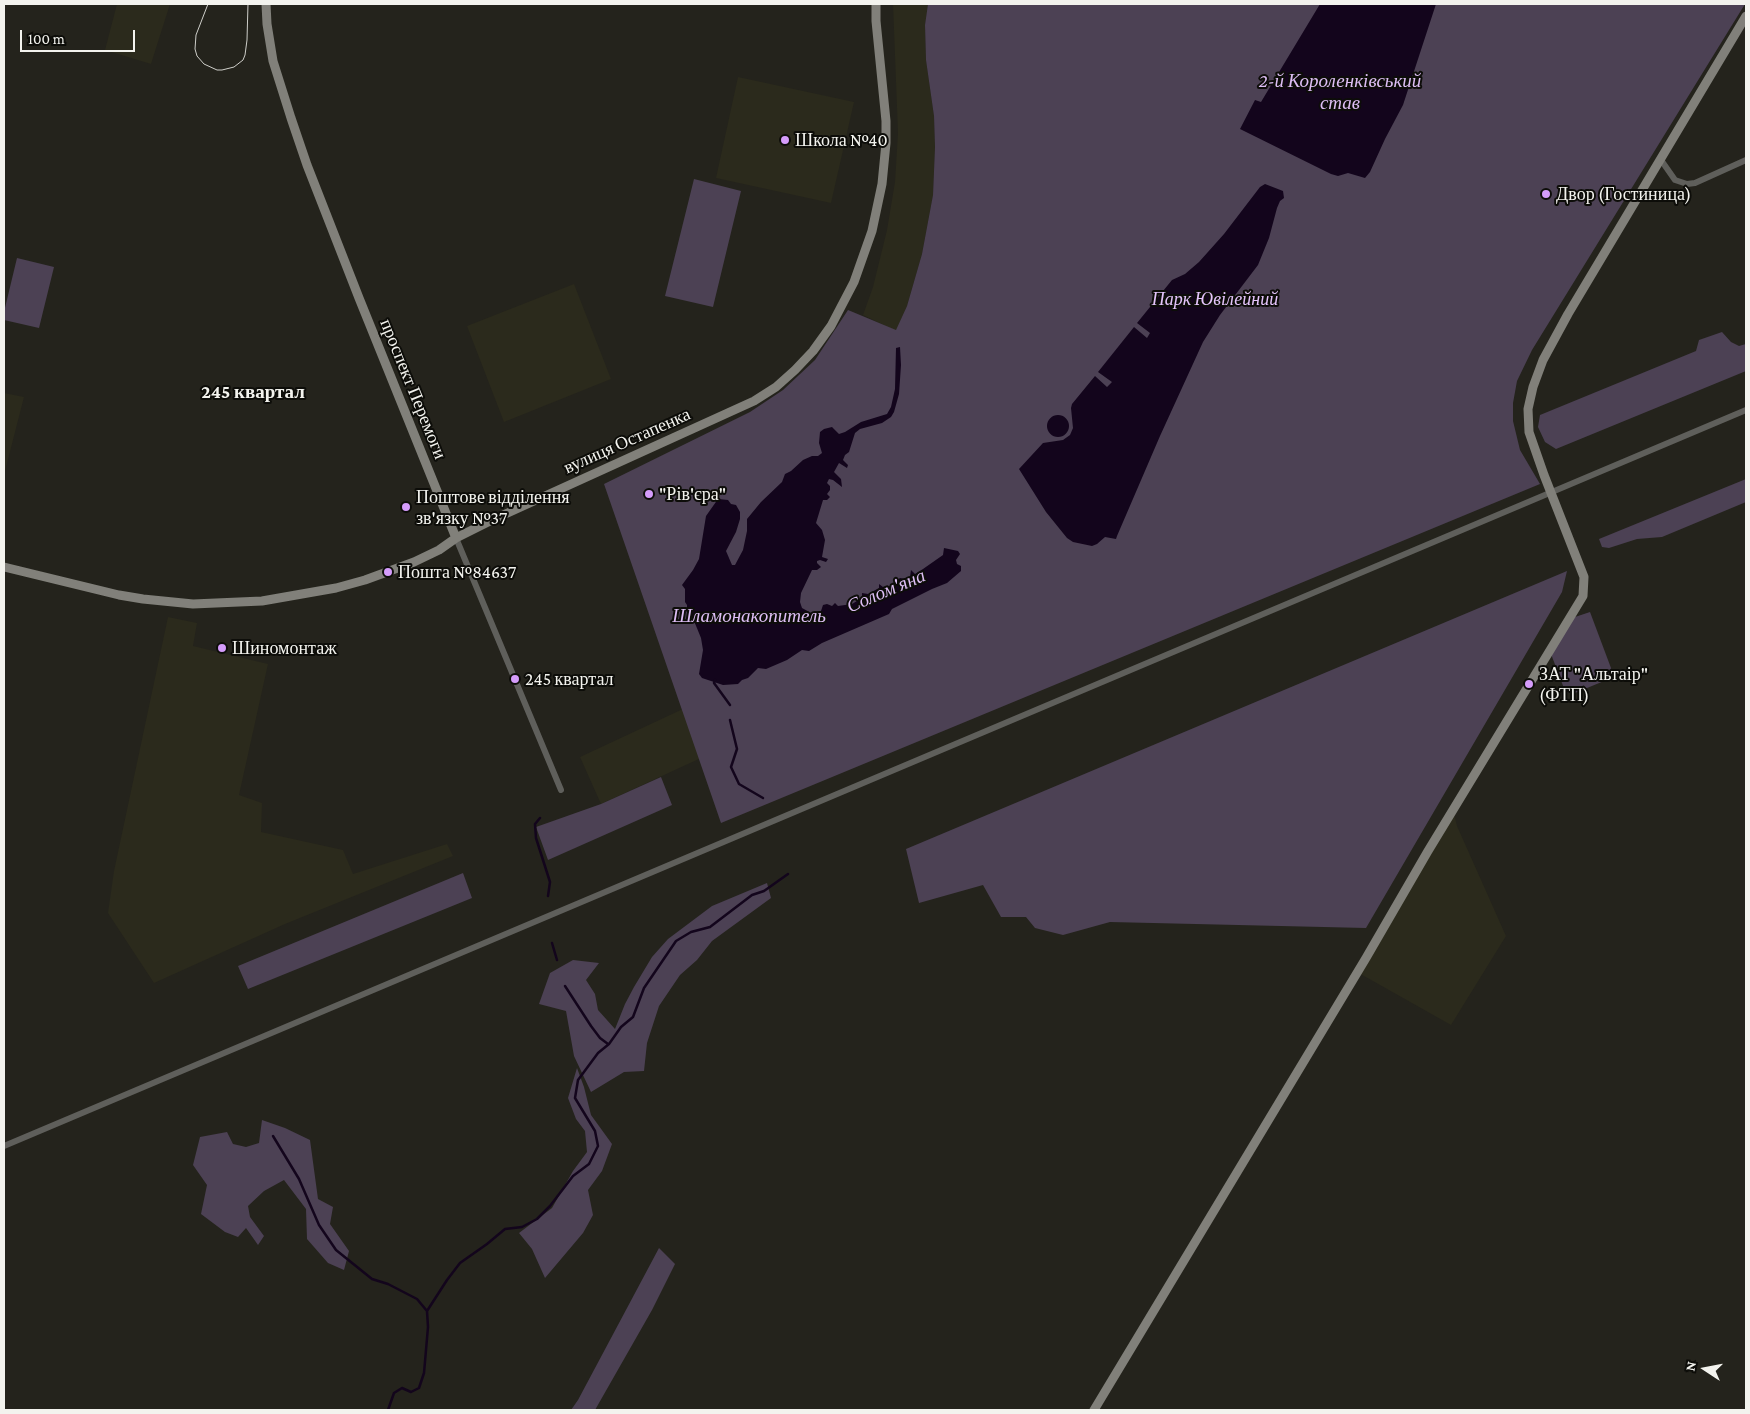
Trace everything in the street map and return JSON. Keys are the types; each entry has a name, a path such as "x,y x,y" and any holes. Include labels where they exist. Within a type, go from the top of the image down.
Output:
{"street":[{"name":"проспект Перемоги","path":"266,4 267,24 274,61 307,165 358,298 561,790"},
{"name":"вулиця Остапенка","path":"4,567 95,590 143,599 193,604 262,601 336,588 365,580 414,562 439,550 456,538 490,520 754,402 776,387 795,370 813,351 835,320 854,282 872,231 885,162 886,121 876,4"},
{"path":"1094,1410 1428,851 1583,596 1584,577 1531,440 1528,409 1539,369 1568,314 1746,16"},
{"path":"1661,160 1675,180 1687,184 1746,160"},
{"path":"4,1146 1746,410"}],"shaded area":[{"path":"117,4 170,4 151,64 105,50"},
{"path":"893,4 928,4 925,25 926,60 934,116 935,147 933,195 922,254 907,306 896,331 863,315 873,287 887,230 895,182 898,133"},
{"name":"Школа №40","path":"738,77 854,102 831,203 716,178"},
{"path":"574,284 611,379 504,422 467,326"},
{"path":"4,393 24,397 4,475"},
{"path":"168,617 197,623 193,646 268,664 239,795 262,803 261,832 343,850 353,874 447,844 453,856 285,924 154,983 108,913 114,871"},
{"path":"685,708 701,758 601,804 580,757"},
{"path":"1453,810 1457,826 1506,936 1451,1025 1357,972"}],"green space":[{"name":"Парк Ювілейний","path":"928,4 1745,4 1532,350 1517,381 1513,403 1513,421 1520,450 1540,484 721,823 604,484 750,412 783,390 815,360 848,310 896,330 907,306 922,254 933,195 934,116 926,60 925,25"},
{"path":"694,179 741,191 713,307 665,296"},
{"path":"17,258 54,267 39,328 4,320 4,312"},
{"path":"1722,332 1731,342 1739,346 1746,344 1746,371 1556,449 1545,442 1538,427 1540,415 1696,351 1699,340"},
{"path":"1746,479 1746,502 1662,537 1637,539 1609,548 1602,547 1599,539"},
{"path":"1567,571 1562,592 1366,928 1110,922 1063,935 1035,928 1026,917 1001,917 983,885 919,903 906,849"},
{"path":"1590,612 1611,668 1609,675 1604,681 1575,693 1569,693 1565,691 1551,654 1572,618"},
{"path":"661,777 672,805 548,860 536,827 601,804"},
{"path":"463,873 472,898 248,989 238,966"},
{"path":"767,883 771,898 712,941 697,960 680,975 659,1006 647,1043 644,1071 624,1072 591,1092 574,1056 566,1011 539,1004 550,973 573,960 599,963 586,980 595,994 598,1010 615,1029 634,987 652,957 668,939 712,906"},
{"path":"577,1068 591,1115 612,1144 602,1171 588,1190 593,1215 583,1233 545,1278 532,1249 519,1233 552,1208 573,1171 587,1152 585,1131 576,1119 568,1098"},
{"path":"262,1120 310,1140 318,1199 333,1207 330,1224 349,1251 344,1270 328,1263 307,1239 306,1209 284,1180 264,1191 248,1206 250,1217 264,1236 258,1245 246,1228 238,1237 225,1232 201,1214 207,1185 193,1165 200,1137 227,1132 233,1144 246,1147 259,1143"},
{"path":"659,1248 675,1264 652,1310 595,1410 571,1410 578,1400"}],"water":[{"name":"2-й Короленківський став","path":"1320,4 1436,4 1403,105 1370,172 1365,178 1348,173 1338,176 1331,174 1240,129 1255,100 1261,102"},
{"path":"1265,184 1283,191 1284,198 1280,201 1277,208 1269,238 1258,265 1220,315 1203,342 1116,539 1105,537 1092,546 1073,542 1067,538 1046,512 1019,469 1043,443 1063,440 1070,435 1073,428 1072,404 1095,376 1107,387 1112,382 1098,372 1134,327 1147,338 1150,333 1137,323 1172,280 1185,274 1199,262 1224,234 1260,187"},
{"name":"Шламонакопитель","path":"900,347 899,394 894,412 891,417 882,423 860,429 855,433 849,452 843,460 848,465 847,468 839,463 834,472 841,479 842,487 833,480 829,479 827,483 830,486 830,490 827,494 830,497 827,500 823,500 816,523 822,530 825,540 822,557 828,559 826,562 817,561 821,567 817,570 812,570 801,593 800,602 802,608 813,614 821,611 823,605 832,606 835,603 838,606 852,604 862,598 862,593 868,594 879,588 879,584 883,587 888,587 900,578 906,579 910,577 911,570 915,574 943,555 944,548 958,551 960,554 956,560 957,564 961,566 961,571 947,583 892,609 889,614 822,643 809,651 802,650 787,660 766,669 758,668 748,678 738,684 723,685 702,678 699,674 703,650 701,638 692,616 687,612 685,589 682,585 699,559 706,516 718,499 728,500 731,504 736,505 740,512 740,519 736,532 726,551 732,565 735,565 743,550 747,531 747,519 761,502 782,482 785,474 803,460 822,453 819,443 820,432 832,427 839,434 861,422 887,414 891,407 895,389 896,348"},
{"path":"1054,415 1062,415 1069,422 1069,430 1062,437 1054,437 1047,430 1047,422"}],"waterway":[{"name":"Солом'яна","path":"715,680 714,683 730,705"},
{"name":"Солом'яна","path":"730,720 737,749 731,767 739,784 763,798"},
{"path":"540,818 535,824 536,838 550,882 548,896"},
{"path":"388,1410 394,1393 402,1388 411,1392 419,1388 424,1373 428,1327 427,1311 460,1263 505,1229 522,1227 537,1219 550,1206 573,1176 589,1164 598,1146 595,1131 575,1098 578,1080 598,1053 609,1044 621,1027 633,1017 644,988 676,941 691,932 710,927 752,895 764,891 788,874"},
{"path":"552,943 557,960"},
{"path":"565,986 591,1026 600,1038 608,1044"},
{"path":"273,1136 299,1179 319,1225 336,1250 372,1279 388,1284 417,1299 427,1311"}],"tram line":[{"path":"208,4 196,35 195,49 197,56 204,64 217,70 234,67 243,60 247,40 248,4"}],"place":[{"name":"Школа №40","path":"785,140"},
{"name":"Двор (Гостиница)","path":"1546,194"},
{"name":"\"Рів'єра\"","path":"649,494"},
{"name":"Поштове відділення зв'язку №37","path":"406,507"},
{"name":"Пошта №84637","path":"388,572"},
{"name":"Шиномонтаж","path":"222,648"},
{"name":"245 квартал","path":"515,679"},
{"name":"ЗАТ \"Альтаір\" (ФТП)","path":"1529,684"}],"district":[{"name":"245 квартал","path":"253,392"}]}
